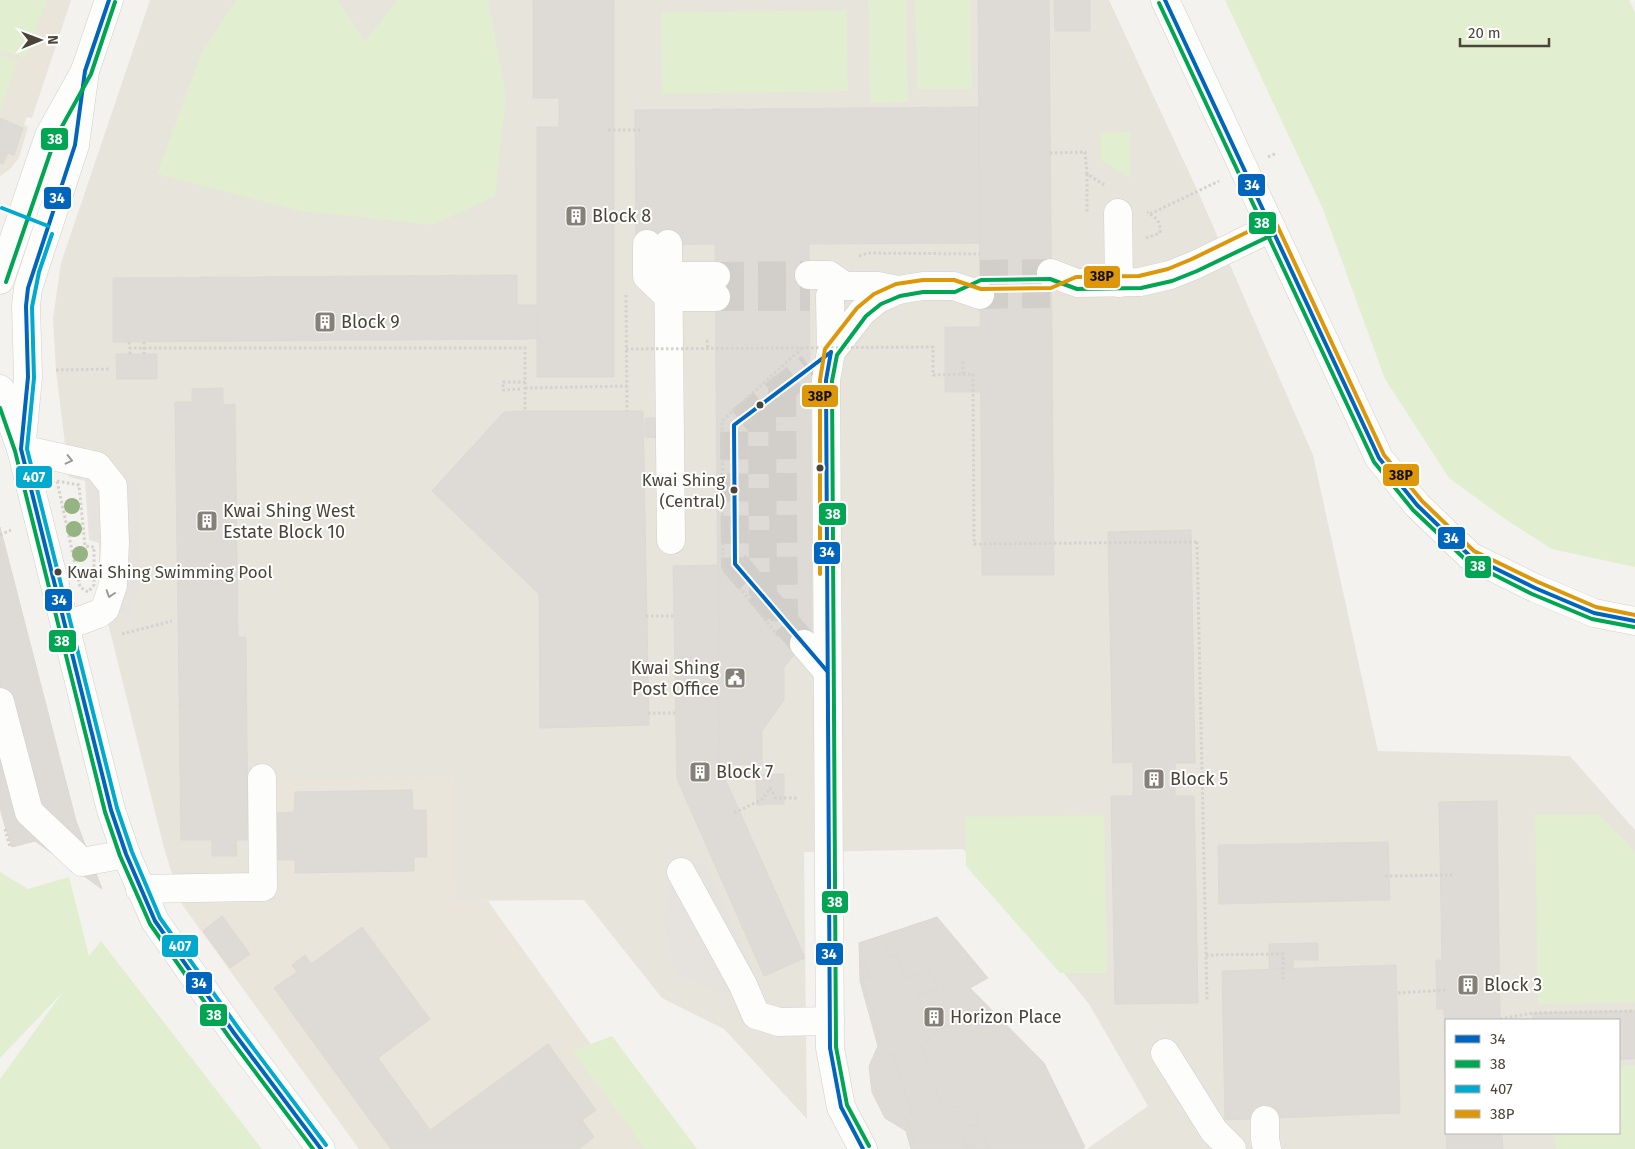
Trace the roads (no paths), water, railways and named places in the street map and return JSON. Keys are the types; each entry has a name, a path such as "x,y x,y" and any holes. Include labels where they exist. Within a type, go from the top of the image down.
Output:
{"street":[{"path":"33,270 2,266 10,218 48,136 85,71 109,0"},
{"path":"1165,0 1379,458 1417,505 1470,556 1594,614 1635,621"},
{"path":"21,449 28,378 26,306 28,288 75,145 85,71"},
{"path":"1118,213 1119,283"},
{"path":"10,218 46,232"},
{"path":"1051,284 1140,282 1170,275 1271,228"},
{"path":"657,244 669,286 671,540"},
{"path":"820,360 862,312 878,299 898,290 923,286 980,285"},
{"path":"669,286 716,286"},
{"path":"863,1149 841,1107 830,1048 826,380 820,360 824,289 878,286 898,290"},
{"path":"0,389 21,449 111,810 140,889 155,921 234,1033 321,1149"},
{"path":"21,449 97,466 113,486 113,586 105,609 98,614 66,626"},
{"path":"804,644 827,671"},
{"path":"0,702 30,812 82,862 126,854"},
{"path":"140,889 263,887 262,778"},
{"path":"681,872 743,985 756,1015 779,1022 830,1021"},
{"path":"1165,1053 1214,1131 1232,1149"},
{"path":"1265,1120 1264,1139 1267,1149"}],"tunnel":[{"path":"980,274 1051,273"},
{"path":"716,276 809,275"},
{"path":"980,295 1052,294"},
{"path":"716,297 810,297"},
{"path":"804,644 735,564 734,425 810,367"},
{"path":"782,389 784,621"},
{"path":"762,404 763,596"}],"place":[{"name":"Block 8","path":"576,216"},
{"name":"Block 9","path":"325,322"},
{"name":"Kwai Shing (Central)","path":"734,490"},
{"name":"Kwai Shing West Estate Block 10","path":"207,521"},
{"name":"Kwai Shing Swimming Pool","path":"58,572"},
{"name":"Kwai Shing Post Office","path":"735,678"},
{"name":"Block 7","path":"700,772"},
{"name":"Block 5","path":"1154,779"},
{"name":"Block 3","path":"1468,985"},
{"name":"Horizon Place","path":"934,1017"}]}
